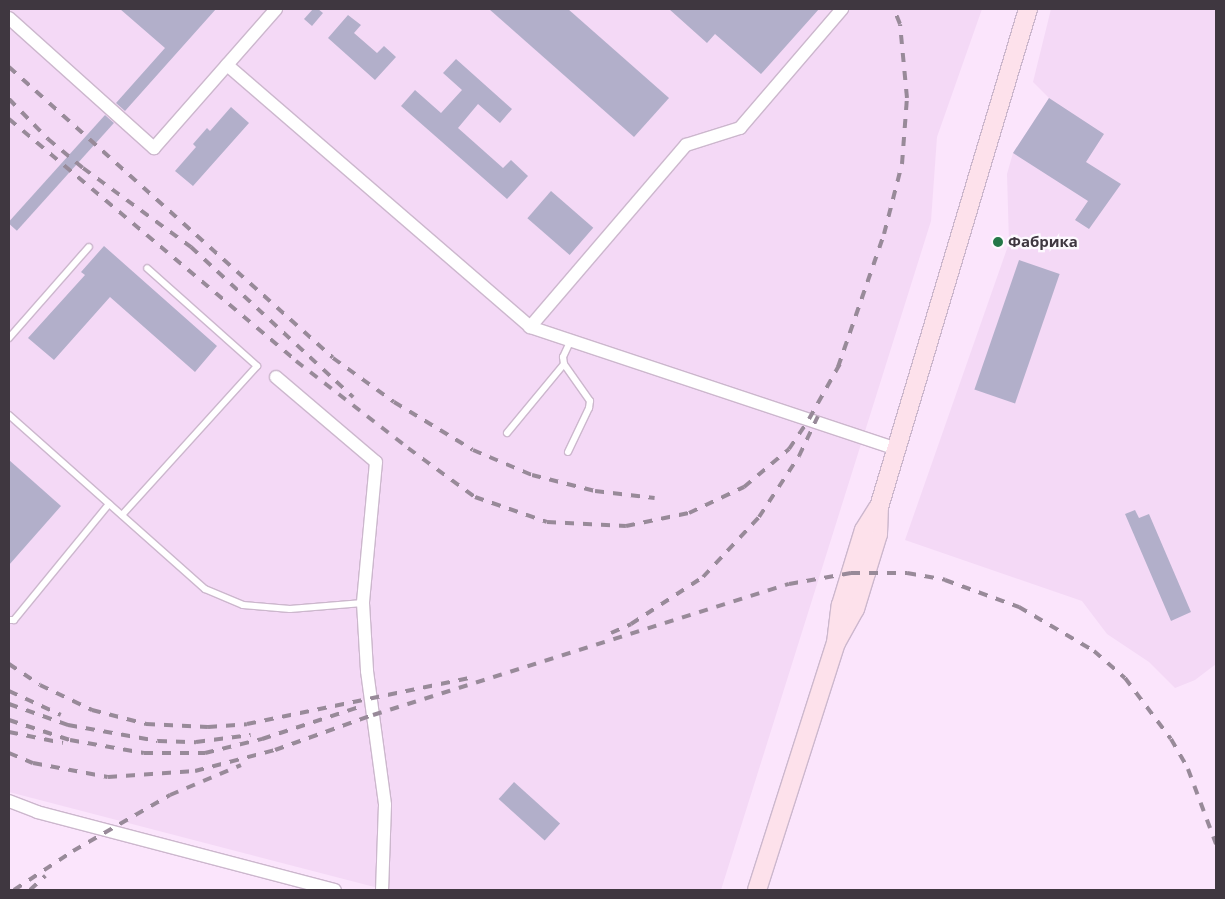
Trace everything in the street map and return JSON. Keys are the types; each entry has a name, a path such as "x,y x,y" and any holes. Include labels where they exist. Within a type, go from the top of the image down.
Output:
{"street":[{"path":"9,18 154,148 276,9"},
{"path":"530,327 686,145 740,128 842,9"},
{"path":"757,890 836,643 855,609 866,574 878,534 879,507 1028,9"},
{"path":"227,65 530,327 897,448"},
{"path":"276,377 376,462 363,603 367,672 385,805 382,890"},
{"path":"9,801 37,812 335,890"}],"lane":[{"path":"9,338 88,247"},
{"path":"122,515 257,366 147,268"},
{"path":"568,452 589,408 590,401 564,364 563,356 571,340"},
{"path":"506,432 564,364"},
{"path":"9,415 205,589 243,605 290,609 363,603"},
{"path":"9,620 14,620 109,504"}],"shaded area":[{"path":"9,9 982,9 937,137 931,221 721,890 386,890 9,792"},
{"path":"1051,9 1216,9 1216,664 1195,680 1175,688 1149,662 1107,634 1082,601 905,540 1009,243 1007,174 1013,153 1049,98 1033,82"}],"building":[{"path":"120,9 216,9 125,111 116,103 165,48"},
{"path":"313,9 318,9 323,13 312,26 304,19"},
{"path":"489,9 568,9 669,98 634,137"},
{"path":"669,9 819,9 761,74 715,34 707,43"},
{"path":"348,15 361,25 354,33 377,53 384,46 396,57 375,80 328,38"},
{"path":"456,59 512,109 500,123 478,104 458,128 503,168 511,160 528,176 507,199 401,106 415,90 441,113 462,90 443,73"},
{"path":"1049,98 1104,134 1086,162 1121,184 1089,229 1075,220 1088,201 1013,153"},
{"path":"231,107 249,123 193,186 175,171 196,147 193,144 207,128 210,131"},
{"path":"105,115 114,123 17,231 9,222"},
{"path":"551,191 593,228 570,255 527,218"},
{"path":"104,246 217,346 195,372 110,297 54,360 28,338 85,275 81,272"},
{"path":"1019,260 1060,274 1015,404 974,390"},
{"path":"9,460 61,506 9,565"},
{"path":"1135,510 1139,518 1149,514 1191,612 1171,621 1125,514"},
{"path":"514,782 560,823 545,841 499,799"}],"railway":[{"path":"838,367 884,234 902,164 907,98 900,24 894,9"},
{"path":"9,67 333,358 394,402 473,450 532,475 595,491 655,498"},
{"path":"9,99 48,139 83,168 191,247 353,397"},
{"path":"9,119 296,361 408,448 475,497 547,522 626,526 689,513 744,487 789,449 809,419 841,362"},
{"path":"611,633 631,624 703,577 759,517 799,456 818,416"},
{"path":"9,753 33,763 108,777 195,771 275,750 373,715 789,584 851,573 907,573 945,580 1019,607 1094,651 1125,678 1171,739 1188,769 1216,844"},
{"path":"9,664 40,685 92,710 146,724 208,727 247,724 469,678"},
{"path":"9,691 61,715"},
{"path":"9,704 68,725 158,741 196,742 251,735"},
{"path":"9,720 70,740 144,753 205,753 262,739 362,706"},
{"path":"9,732 63,743"},
{"path":"14,890 73,851 170,795 241,765"},
{"path":"30,890 45,876"}],"place":[{"name":"Фабрика","path":"998,242"}]}
